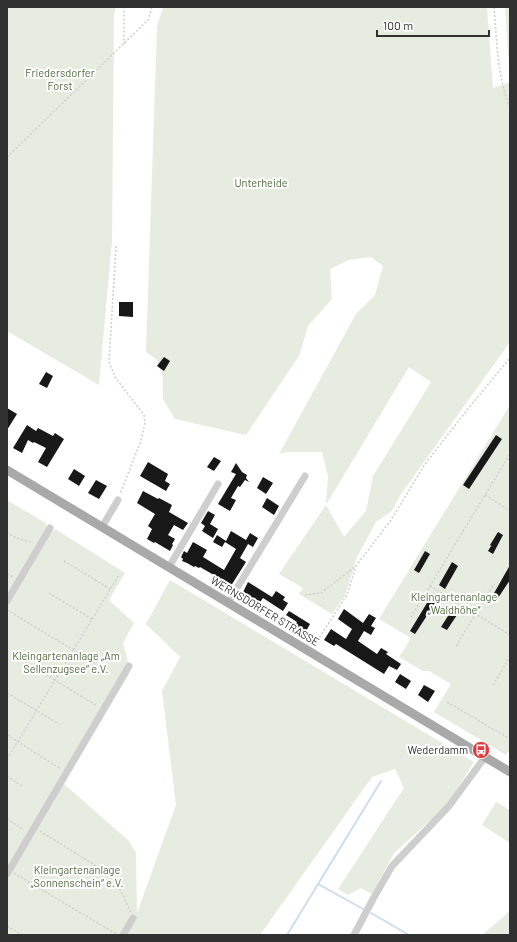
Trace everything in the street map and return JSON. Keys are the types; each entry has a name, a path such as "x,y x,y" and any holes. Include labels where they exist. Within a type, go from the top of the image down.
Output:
{"main road":[{"name":"WERNSDORFER STRASSE","path":"7,470 510,772"}],"lane":[{"path":"228,603 304,476"},
{"path":"169,567 218,484"},
{"path":"102,527 118,500"},
{"path":"7,601 50,528"},
{"path":"8,872 129,666"},
{"path":"354,935 392,866 449,806 485,757"},
{"path":"123,935 134,918"}],"path":[{"path":"123,7 124,44"},
{"path":"7,157 148,20 152,7"},
{"path":"494,7 502,86 510,108"},
{"path":"116,246 109,362 115,377 144,415 145,423 141,441 118,500"},
{"path":"306,595 321,592 356,566 391,520 425,464 510,358"},
{"path":"411,617 510,454"},
{"path":"485,495 510,511"},
{"path":"7,532 39,546"},
{"path":"64,561 111,589"},
{"path":"314,644 347,595 356,566"},
{"path":"7,759 119,576"},
{"path":"456,646 494,584"},
{"path":"430,586 510,635"},
{"path":"49,593 92,619"},
{"path":"7,610 95,663"},
{"path":"12,654 103,709"},
{"path":"493,685 510,657"},
{"path":"7,693 59,724"},
{"path":"446,702 510,739"},
{"path":"7,735 67,772"},
{"path":"7,776 22,786"},
{"path":"7,819 33,831 114,877 134,918"},
{"path":"8,872 117,935"},
{"path":"7,926 22,935"}],"green space":[{"name":"Friedersdorfer Forst","path":"7,7 116,7 114,14 112,241 99,385 7,331"},
{"name":"Unterheide","path":"163,7 487,7 493,88 510,82 510,342 401,494 392,511 376,522 357,557 345,596 332,614 299,594 303,588 279,574 326,505 328,476 322,452 286,452 279,454 356,314 375,295 383,266 371,257 349,260 330,269 332,299 308,326 299,356 246,435 175,419 163,399 163,377 156,359 146,352 157,27","holes":["409,367 431,382 373,476 366,511 344,537 326,505"]},
{"path":"505,7 510,7 510,82"},
{"name":"Kleingartenanlage „Waldhöhe“","path":"510,405 510,750 506,755 434,712 451,684 429,671 423,671 399,657 411,638 379,619"},
{"path":"7,500 47,524 46,526 54,531 55,529 125,573 109,600 134,623 123,643 129,666 129,674 64,784 129,841 136,853 137,913 176,805 162,691 180,657 146,624 170,580 474,762 447,805 394,853 372,894 361,888 348,895 338,889 404,788 395,769 372,777 260,935 7,935"},
{"path":"496,802 510,810 510,843 482,825"},
{"path":"510,911 510,935 482,935"}],"building":[{"path":"119,302 133,302 133,317 119,316"},
{"path":"164,357 170,361 164,371 157,366"},
{"path":"46,372 53,376 47,388 39,384"},
{"path":"7,408 17,414 7,430"},
{"path":"27,425 36,431 38,428 53,436 55,433 64,439 47,467 38,462 46,448 28,440 22,453 13,448"},
{"path":"496,435 502,439 469,489 463,485"},
{"path":"214,457 221,461 214,471 207,467"},
{"path":"148,462 168,474 165,481 170,484 166,491 140,476"},
{"path":"236,463 242,472 247,475 246,478 249,482 245,480 240,487 238,486 231,498 236,500 230,511 218,504 236,474 231,472"},
{"path":"74,469 85,476 79,486 68,479"},
{"path":"263,477 273,483 266,494 257,488"},
{"path":"96,480 107,486 99,499 88,493"},
{"path":"143,491 172,505 169,512 188,523 183,530 174,525 168,535 175,539 170,551 147,539 152,529 148,526 155,514 137,503"},
{"path":"267,498 279,506 274,515 262,507"},
{"path":"208,511 215,515 210,524 218,529 213,538 202,531 205,526 201,523"},
{"path":"231,531 246,540 250,533 258,538 253,547 248,544 240,558 246,562 229,589 217,582 219,578 200,567 194,567 182,561 183,559 181,557 184,551 187,553 193,542 207,550 203,557 224,570 236,549 225,542 222,547 213,542 217,535 226,541"},
{"path":"498,532 503,535 493,554 488,551 491,546 493,547 490,545"},
{"path":"425,551 430,554 419,573 414,570"},
{"path":"452,562 458,566 445,589 439,585"},
{"path":"510,565 510,580 498,598 493,595"},
{"path":"248,582 272,597 276,591 285,597 283,600 288,603 283,611 263,598 260,602 243,592"},
{"path":"433,593 439,597 415,634 410,631"},
{"path":"453,608 459,612 447,630 441,627"},
{"path":"344,609 363,623 369,614 376,618 371,626 375,628 371,635 364,631 358,641 377,654 381,648 388,652 386,654 401,664 397,670 389,666 384,674 336,644 334,646 324,640 331,629 346,639 352,629 338,619"},
{"path":"289,611 310,624 305,633 294,626 297,622 286,615"},
{"path":"400,674 411,681 406,689 395,682"},
{"path":"424,685 435,691 428,702 418,695"}],"waterway":[{"path":"287,935 381,781"},
{"path":"318,884 363,909"},
{"path":"371,913 409,935"}],"place":[{"name":"Wederdamm","path":"481,750"}],"park label":[{"name":"Kleingartenanlage „Am Sellenzugsee“ e.V.","path":"66,662"},
{"name":"Kleingartenanlage „Sonnenschein“ e.V.","path":"77,876"}]}
